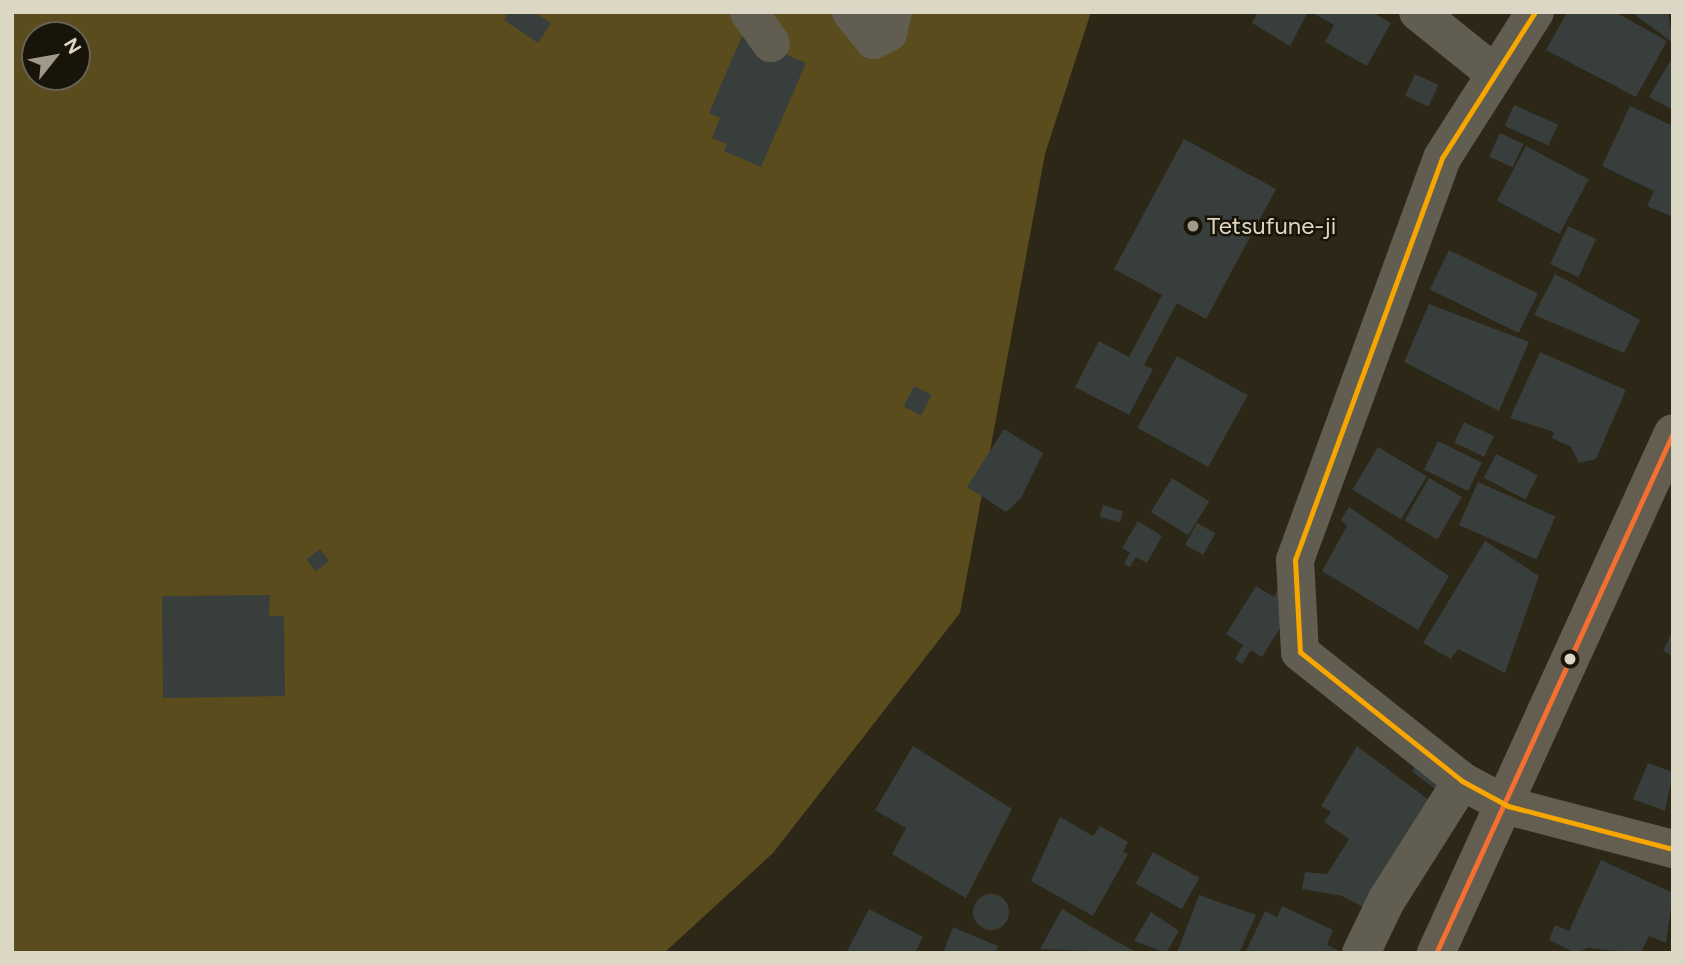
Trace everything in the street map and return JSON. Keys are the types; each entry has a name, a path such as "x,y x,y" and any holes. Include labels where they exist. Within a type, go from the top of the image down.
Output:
{"main road":[{"path":"1436,953 1508,806 1673,433"},
{"path":"1508,806 1673,849"}],"street":[{"path":"749,12 771,43"},
{"path":"851,12 874,40 888,33 893,12"},
{"path":"1418,12 1495,74"},
{"path":"1508,806 1462,781 1300,653 1295,561 1442,158 1535,12"},
{"path":"1361,953 1386,901 1462,781"}],"shaded area":[{"path":"12,12 1091,12 1045,154 960,613 773,853 664,953 12,953"}],"building":[{"path":"509,12 534,12 551,23 538,43 504,20"},
{"path":"1258,12 1308,12 1290,46 1252,23"},
{"path":"1311,12 1372,12 1391,23 1367,66 1325,42 1334,25"},
{"path":"1567,12 1615,12 1667,41 1636,97 1546,50"},
{"path":"1631,12 1668,12 1673,43"},
{"path":"742,36 806,63 761,167 724,151 727,144 712,138 720,118 709,113"},
{"path":"1673,56 1673,110 1649,97"},
{"path":"1415,74 1439,85 1428,107 1405,96"},
{"path":"1514,105 1558,125 1548,146 1505,126"},
{"path":"1630,106 1673,126 1673,217 1647,206 1654,191 1602,166"},
{"path":"1500,133 1524,144 1513,168 1489,157"},
{"path":"1184,139 1276,189 1206,319 1177,303 1144,365 1153,369 1129,415 1075,387 1099,341 1129,357 1162,295 1114,269"},
{"path":"1526,146 1589,179 1560,234 1497,201"},
{"path":"1568,226 1596,239 1578,277 1550,264"},
{"path":"1449,250 1538,293 1519,333 1430,290"},
{"path":"1555,274 1640,320 1624,353 1534,315"},
{"path":"1429,304 1529,342 1499,411 1404,362"},
{"path":"1540,352 1626,390 1596,459 1579,463 1571,447 1552,438 1554,432 1510,418"},
{"path":"1177,356 1248,395 1208,467 1137,428"},
{"path":"914,386 932,395 921,416 904,406"},
{"path":"1464,422 1494,436 1484,457 1454,443"},
{"path":"1004,429 1043,453 1021,498 1006,512 967,487"},
{"path":"1438,441 1482,462 1468,491 1424,470"},
{"path":"1378,447 1427,476 1401,519 1352,490"},
{"path":"1496,454 1538,475 1526,499 1484,478"},
{"path":"1172,478 1209,501 1188,535 1151,512"},
{"path":"1429,478 1462,497 1437,539 1404,520"},
{"path":"1478,482 1556,517 1537,560 1459,525"},
{"path":"1103,505 1123,511 1120,523 1099,516"},
{"path":"1349,507 1449,576 1418,630 1322,571 1347,526 1341,520"},
{"path":"1138,521 1162,536 1147,563 1136,557 1130,567 1124,564 1130,553 1122,548"},
{"path":"1197,523 1215,533 1203,555 1185,545"},
{"path":"1485,541 1539,576 1505,673 1458,649 1451,659 1423,643"},
{"path":"320,549 329,561 315,571 306,559"},
{"path":"1256,586 1274,597 1278,589 1292,609 1262,657 1251,650 1242,664 1235,659 1243,645 1226,634"},
{"path":"270,595 269,616 284,616 285,696 163,698 162,596"},
{"path":"1673,630 1673,656 1663,651"},
{"path":"913,746 1012,809 966,898 892,854 906,828 875,810"},
{"path":"1357,746 1429,800 1365,908 1342,896 1302,889 1305,872 1327,874 1349,839 1324,822 1331,812 1321,806"},
{"path":"1420,760 1444,778 1436,789 1412,771"},
{"path":"1648,763 1673,772 1665,811 1633,799"},
{"path":"1060,817 1093,836 1100,826 1128,842 1123,852 1128,854 1093,916 1031,881"},
{"path":"1153,852 1199,878 1182,909 1136,883"},
{"path":"1601,860 1673,893 1666,943 1649,936 1641,953 1588,948 1576,953 1549,940 1555,925 1569,931"},
{"path":"991,894 1004,899 1009,912 1004,925 991,930 978,925 973,912 978,899"},
{"path":"1199,895 1256,915 1239,953 1177,953"},
{"path":"1282,906 1333,930 1327,945 1344,953 1245,953 1265,911 1277,917"},
{"path":"869,909 923,937 915,953 846,953"},
{"path":"1062,909 1112,939 1138,953 1040,949"},
{"path":"1151,912 1179,931 1166,953 1134,941"},
{"path":"953,927 998,946 995,953 943,953"}],"transit line":[{"path":"1535,12 1442,158 1295,560 1300,652 1462,781 1508,806 1673,849"},
{"path":"1437,951 1673,433"}],"place":[{"name":"Tetsufune-ji","path":"1193,226"}]}
